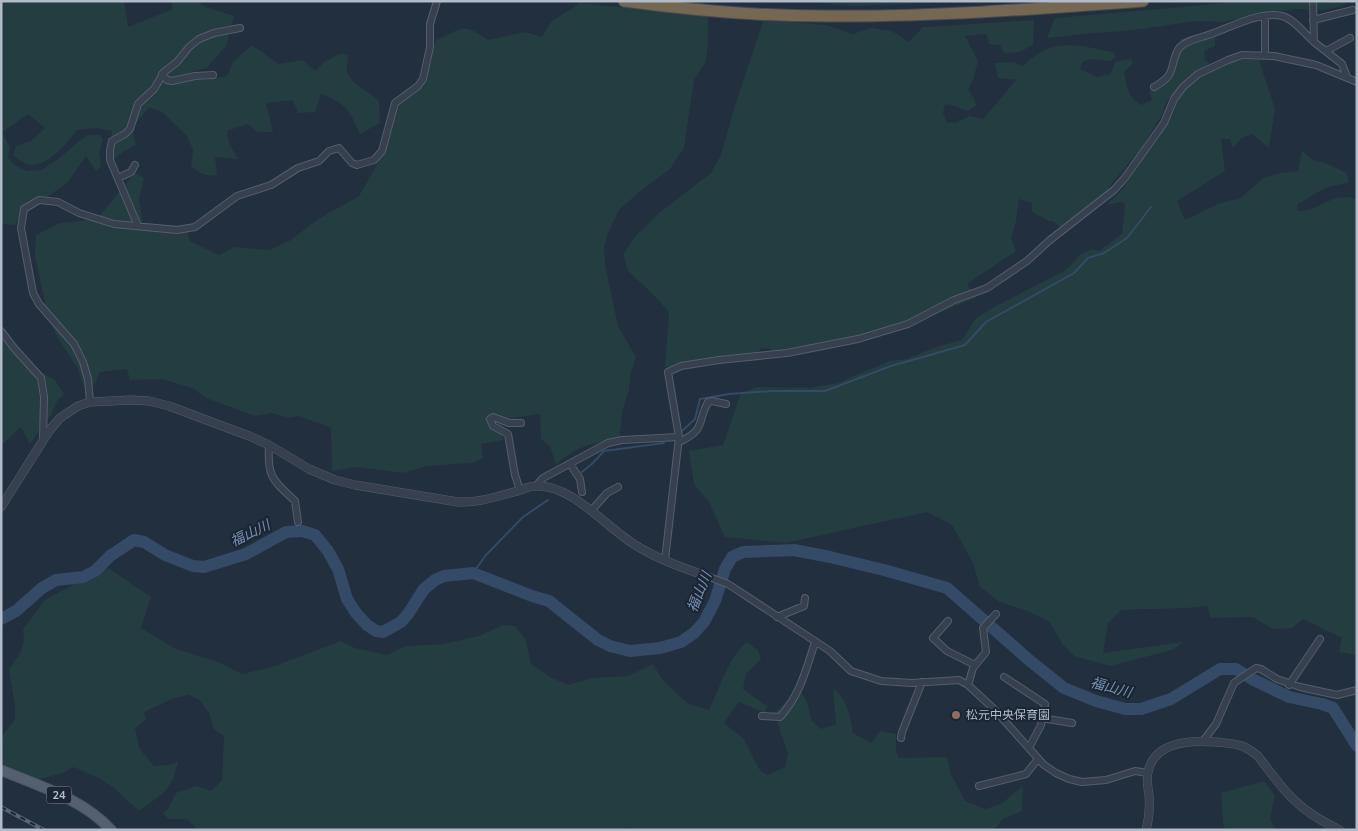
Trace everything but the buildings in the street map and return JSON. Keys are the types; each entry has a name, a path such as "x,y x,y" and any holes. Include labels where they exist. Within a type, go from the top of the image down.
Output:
{"highway":[{"path":"624,1 743,13 825,16 931,13 1143,1"}],"main road":[{"name":"24","path":"1,770 85,807 102,820 111,830"}],"street":[{"path":"1313,1 1314,42"},
{"path":"90,402 85,371 74,344 39,304 32,293 21,228 24,209 39,200 58,202 79,213 114,224 177,230 195,227 237,196 271,185 298,168 318,161 329,151 339,148 352,163 357,165 374,160 382,151 395,103 418,86 422,79 430,46 430,24 437,2"},
{"path":"1313,20 1354,10"},
{"path":"1264,55 1265,16"},
{"path":"1154,87 1164,81 1169,75 1177,51 1190,39 1207,35 1243,21 1265,16 1282,16 1286,18 1342,64 1347,77"},
{"path":"138,226 110,160 112,141 130,129 138,104 154,89 162,74 177,62 189,47 199,39 214,33 240,28"},
{"path":"1326,51 1350,38"},
{"path":"665,560 679,439 668,372 681,366 787,353 858,339 908,324 954,300 987,288 1026,261 1114,190 1164,123 1174,99 1183,87 1198,74 1242,55 1274,56 1316,64 1357,82"},
{"path":"162,74 167,80 172,81 194,76 213,75"},
{"path":"118,178 131,172 135,165"},
{"path":"1,331 41,378 44,397 43,439"},
{"path":"1,507 43,439 60,418 78,406 90,402 131,400 149,401 169,406 269,445 322,475 355,485 473,502 536,486 558,490 574,497 619,534 641,549 728,584 830,652 851,671 881,681 922,682 959,680 968,684 994,709 1044,765 1056,773 1082,782 1106,780 1135,771 1148,773"},
{"path":"536,486 543,478 608,443 622,440 688,438 702,423 708,402 726,404"},
{"path":"520,490 514,475 508,434 493,426 490,419 493,417 509,422 521,423"},
{"path":"269,445 268,460 270,471 276,483 295,501 298,522"},
{"path":"570,464 580,479 582,492"},
{"path":"591,511 606,493 618,486"},
{"path":"777,617 804,606 805,598"},
{"path":"968,684 970,674 986,652 983,628 996,614"},
{"path":"948,621 933,638 947,651 975,666"},
{"path":"1289,685 1320,639"},
{"path":"762,716 780,718 790,706 801,686 815,642"},
{"path":"1203,741 1216,724 1234,683 1256,668 1289,685 1337,695 1357,690"},
{"path":"1004,678 1045,704 1036,737 1029,748"},
{"path":"901,738 922,682"},
{"path":"1042,718 1072,723"},
{"path":"1146,830 1149,816 1148,773 1157,755 1178,743 1203,741 1243,746 1258,756 1289,796 1306,812 1340,830"},
{"path":"979,786 1026,774 1038,758"}],"green space":[{"path":"1,1 124,1 128,27 173,9 171,1 200,1 201,5 234,16 226,46 206,68 171,78 205,80 227,76 233,62 252,45 278,64 303,60 315,71 324,62 342,53 348,55 347,69 352,79 379,101 380,123 360,134 350,113 337,101 321,94 315,112 298,113 293,100 266,103 273,132 258,132 247,124 227,131 229,143 238,159 215,157 217,176 205,175 191,167 193,150 187,136 162,112 149,107 132,128 136,145 120,154 108,166 112,131 96,128 77,130 62,148 48,159 34,165 26,164 13,155 16,146 31,141 45,128 28,114 2,132 10,148 8,157 14,165 27,171 41,170 57,160 88,135 100,135 103,140 99,152 101,167 96,171 86,156 67,183 27,211 14,225 1,224"},
{"path":"803,1 985,1 853,6"},
{"path":"1249,1 1348,1 1342,6 1324,10 1297,9 1271,12 1224,22 1197,21 1126,31 1047,38 1055,18"},
{"path":"580,3 708,16 708,46 705,63 694,80 684,148 670,169 619,210 604,247 605,264 618,326 636,357 623,409 619,439 585,446 570,453 556,465 550,446 541,439 540,414 500,420 503,440 481,444 483,458 472,463 426,466 404,473 356,467 332,471 331,428 299,416 288,418 272,413 255,416 206,398 192,388 162,379 130,380 127,369 100,372 88,392 83,385 77,367 59,340 48,317 35,256 36,235 60,223 82,221 101,214 135,173 144,178 139,199 143,223 186,226 190,241 219,255 235,247 269,250 289,241 320,218 359,196 379,161 390,106 412,91 427,66 436,40 462,29 472,30 488,40 525,32 542,37 551,22"},
{"path":"764,19 826,25 853,34 871,28 892,31 909,42 923,27 1034,20 1033,45 1019,52 1004,53 1000,45 989,44 986,34 965,36 978,61 968,90 975,100 976,106 967,111 945,104 943,113 947,122 956,123 969,116 983,119 1016,80 998,78 995,63 1014,62 1023,66 1034,56 1045,50 1065,45 1076,45 1113,52 1116,57 1110,61 1090,59 1082,62 1080,69 1097,77 1110,74 1116,61 1131,59 1133,63 1124,72 1126,82 1131,95 1142,105 1152,100 1149,91 1164,84 1167,70 1181,39 1216,31 1215,46 1204,51 1205,60 1210,63 1182,84 1166,102 1162,115 1140,150 1109,187 1100,205 1060,227 1053,221 1049,221 1032,212 1032,203 1019,199 1011,238 1016,251 967,284 977,297 930,317 856,342 772,358 771,349 762,348 752,357 710,360 665,367 669,313 658,299 628,271 623,255 634,238 660,212 711,173 721,155 736,102"},
{"path":"1259,60 1275,109 1269,148 1252,134 1242,138 1233,148 1230,139 1221,139 1225,171 1177,201 1185,220 1220,203 1241,198 1263,178 1280,173 1298,171 1302,150 1313,160 1347,173 1349,182 1325,188 1298,204 1297,211 1313,208 1341,197 1357,200 1357,655 1339,652 1342,638 1303,619 1292,628 1273,629 1253,617 1211,618 1207,606 1121,610 1108,623 1103,653 1184,642 1172,650 1110,666 1074,656 1063,645 1049,621 998,601 980,587 973,563 952,525 927,512 786,543 725,537 709,502 694,484 689,451 723,445 741,393 757,387 809,388 838,383 889,361 906,359 936,347 962,340 976,318 1066,270 1081,254 1092,249 1099,251 1122,234 1125,203 1107,205 1123,189 1156,137 1176,97 1193,81 1224,62"},
{"path":"1,340 26,363 55,380 64,394 57,401 51,415 30,444 21,427 1,446"},
{"path":"108,568 151,597 141,628 176,649 218,662 242,674 272,667 341,641 355,648 387,655 406,646 444,644 479,636 503,625 515,626 526,640 531,664 552,678 568,685 591,678 628,676 653,664 662,679 687,703 709,710 724,674 733,658 746,642 758,650 761,659 746,674 743,689 767,706 765,713 739,702 724,723 744,739 759,769 767,775 785,767 788,754 774,713 790,698 795,685 806,699 812,721 821,729 836,724 833,689 845,703 853,733 871,743 880,731 896,734 896,751 899,758 947,757 951,774 965,801 985,809 1001,804 1023,786 1022,811 1003,819 994,830 635,830 631,828 628,830 195,830 194,826 187,819 168,819 163,813 168,809 176,793 197,786 211,791 222,780 224,736 214,729 209,713 200,700 189,695 172,699 144,712 146,720 135,728 139,748 154,766 171,765 178,761 173,780 169,786 160,796 139,811 114,788 74,767 60,774 39,779 1,763 1,738 15,719 15,706 9,669 23,646 23,629 45,600"},
{"path":"1264,781 1275,796 1270,819 1276,830 1225,830 1221,793"}],"waterway":[{"path":"681,432 695,419 700,399 729,394 772,391 825,391 891,366 965,345 986,322 1074,273 1088,258 1104,253 1127,238 1151,207"},
{"path":"582,472 604,451 664,443"},
{"path":"473,573 486,555 523,517 548,500"},
{"name":"福山川","path":"1,619 16,611 42,588 56,580 83,577 95,571 110,556 134,540 144,542 165,555 193,566 204,567 246,554 286,532 302,531 315,535 328,551 338,569 347,599 356,613 367,625 376,631 383,632 401,622 424,589 435,580 444,576 473,573 549,601 598,640 610,646 630,651 660,648 681,642 694,633 704,622 715,601 725,569 732,557 743,552 794,550 884,570 947,588 1064,688 1096,701 1125,709 1141,709 1171,699 1220,669 1236,669 1289,697 1333,708 1357,746"}],"railway":[{"path":"1,807 44,830"}],"place":[{"name":"松元中央保育園","path":"956,715"}]}
